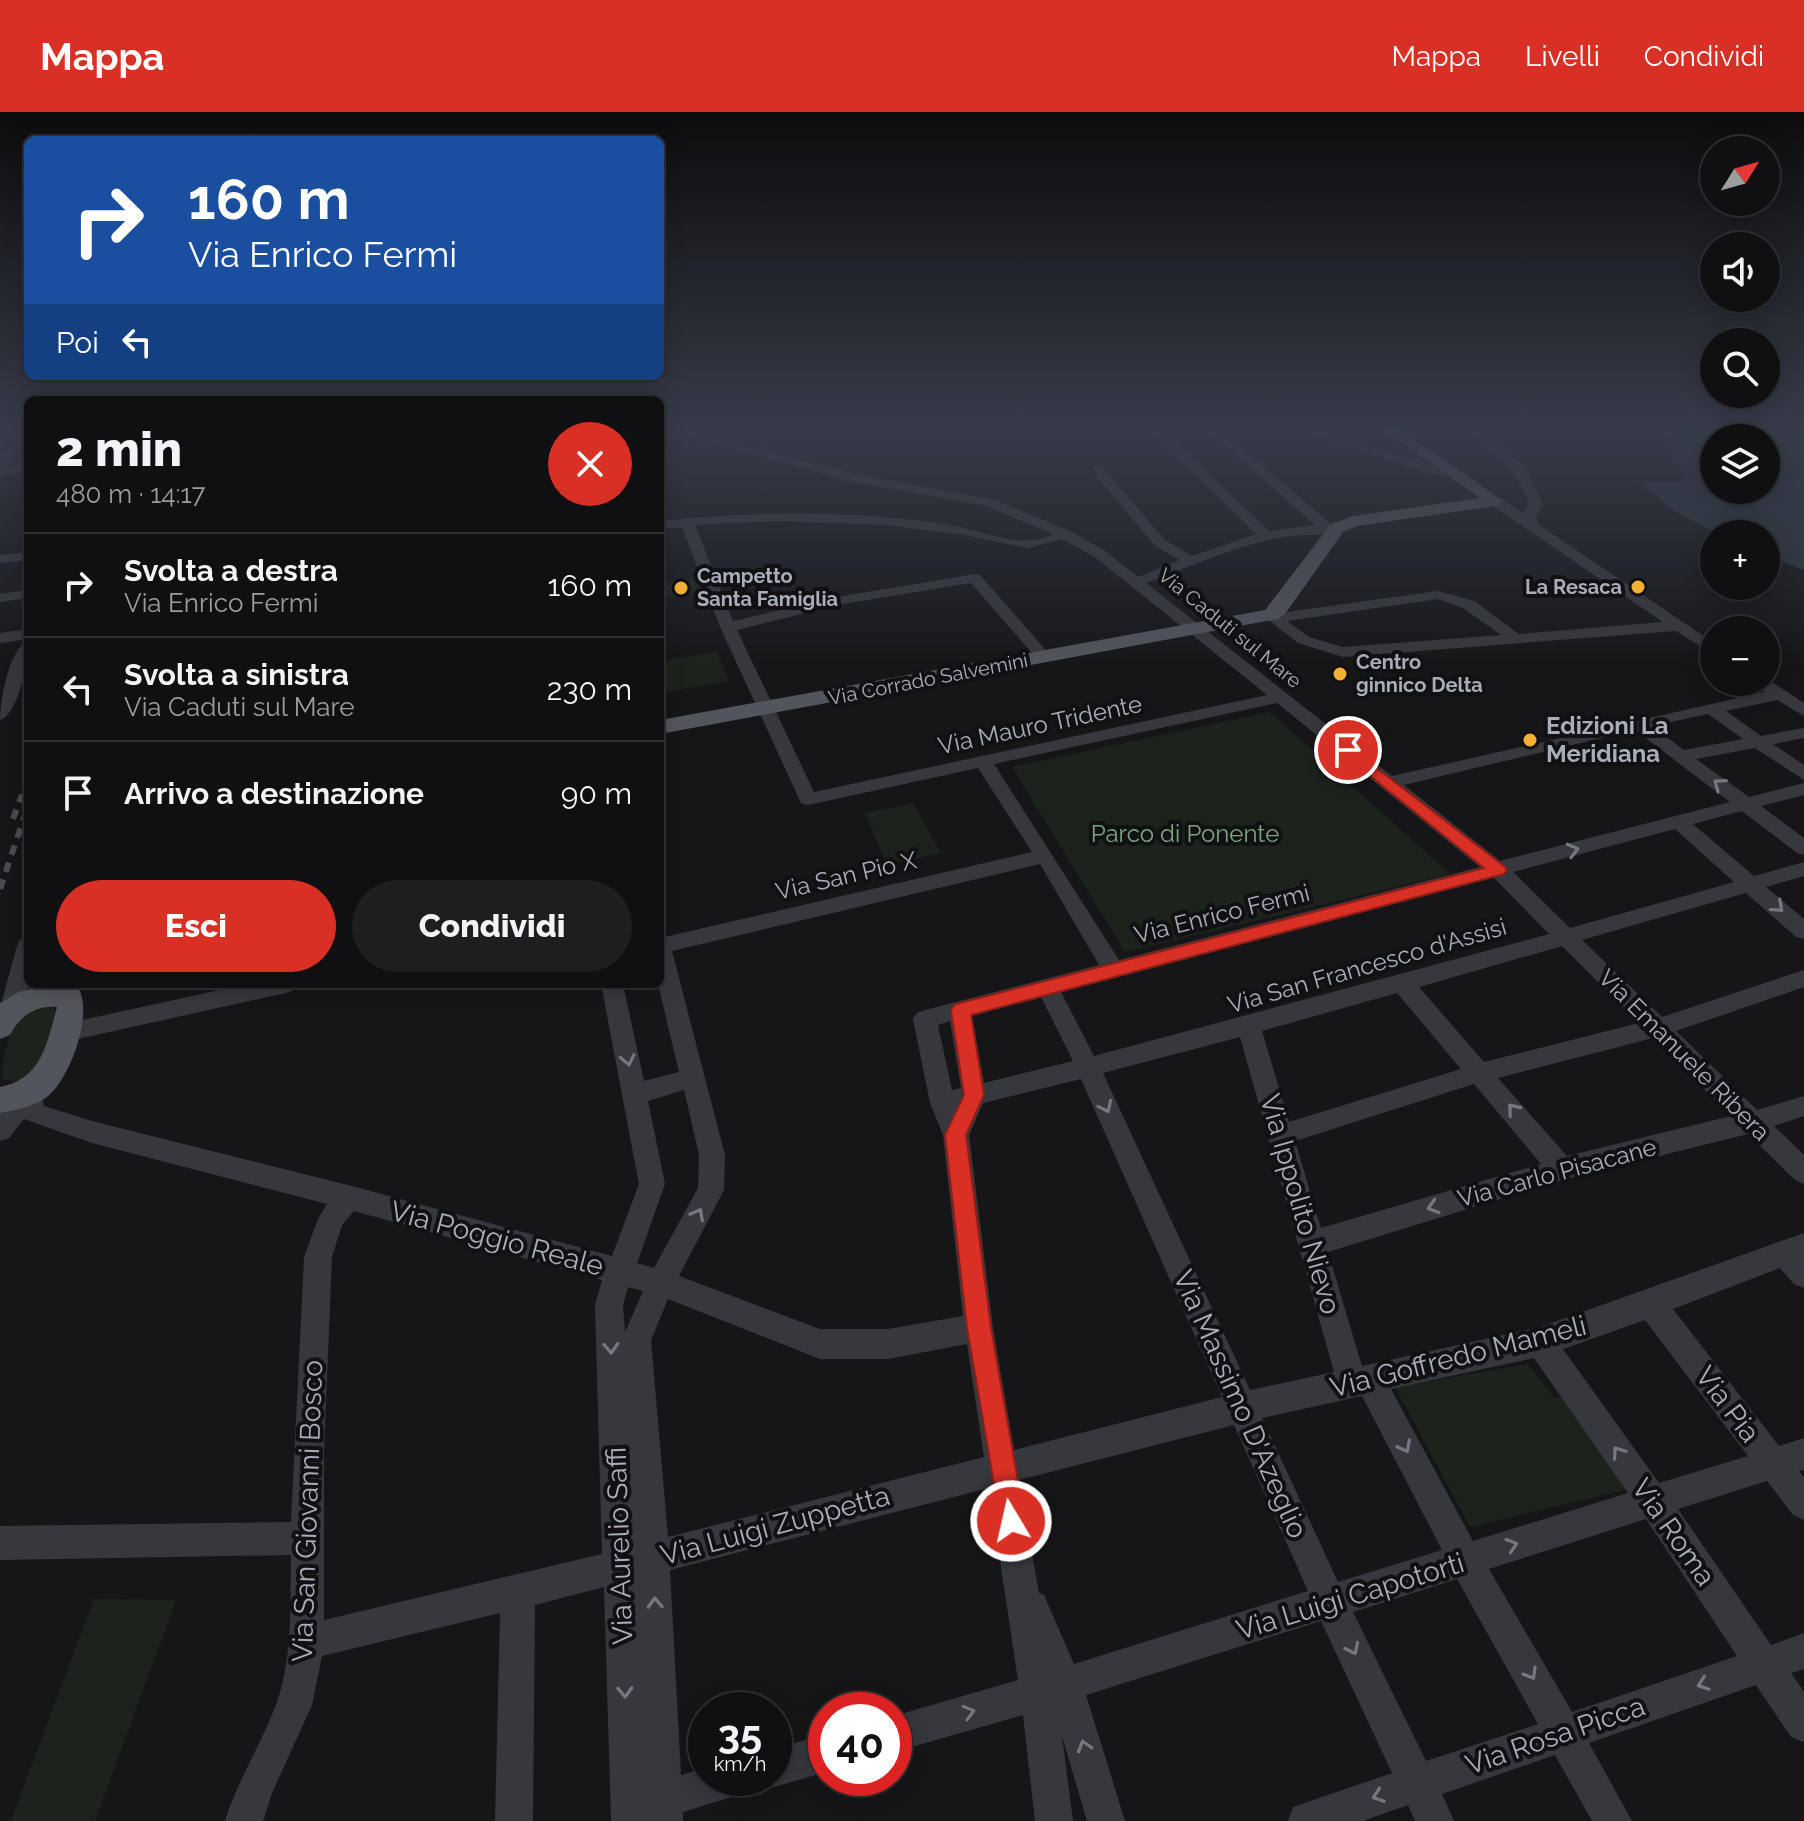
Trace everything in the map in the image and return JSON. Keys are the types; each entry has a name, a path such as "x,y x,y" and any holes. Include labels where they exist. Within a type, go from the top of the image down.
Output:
{"main road":[{"path":"1271,615 1278,610 1332,528 1353,521 1457,510"},
{"name":"Via Corrado Salvemini","path":"664,726 1271,615"},
{"path":"4,1016 32,997 60,989 69,997 71,1007 64,1033 33,1096"}],"street":[{"name":"Via Caduti sul Mare","path":"1013,510 1100,554 1137,582 1498,870 1565,937"},
{"path":"1132,510 1160,543 1191,561"},
{"path":"1239,510 1265,535"},
{"path":"1310,510 1332,528"},
{"path":"1508,510 1700,641"},
{"path":"1531,510 1532,526"},
{"path":"664,525 751,515 804,514 902,522 1036,546 1063,533"},
{"path":"687,522 728,627 768,709"},
{"path":"1137,582 1265,535 1332,528"},
{"path":"0,559 24,556"},
{"path":"728,627 842,600 975,578 1044,657"},
{"path":"1271,615 1286,617 1438,595 1453,596 1465,601 1513,637"},
{"path":"0,600 24,597"},
{"path":"0,611 24,608"},
{"path":"1271,615 1286,631 1311,646 1343,652 1678,626"},
{"path":"0,638 24,635"},
{"path":"0,715 24,656"},
{"path":"1780,694 1804,711"},
{"path":"1389,783 1771,696"},
{"name":"Via Mauro Tridente","path":"768,709 808,799 1281,697"},
{"path":"1712,709 1804,774"},
{"path":"1638,724 1804,848"},
{"path":"1681,756 1804,733"},
{"path":"983,761 1113,969"},
{"name":"Via Enrico Fermi","path":"942,1103 925,1019 1804,789"},
{"path":"1677,821 1804,931"},
{"name":"Via San Pio X","path":"664,945 1043,856"},
{"name":"Via San Francesco d'Assisi","path":"942,1103 1249,1027 1804,869"},
{"name":"Via Emanuele Ribera","path":"1565,937 1804,1172"},
{"path":"4,1016 24,958"},
{"name":"Via Aurelio Saffi","path":"663,1810 653,1557 636,1340 661,1283 711,1190 713,1178 712,1155 664,962"},
{"path":"1281,1135 1482,1072 1657,1028 1804,978"},
{"path":"1402,983 1482,1072 1562,1169"},
{"name":"Via Massimo D'Azeglio","path":"1047,987 1089,1069 1330,1602 1435,1821"},
{"path":"64,1033 268,988"},
{"name":"Via Aurelio Saffi","path":"613,988 652,1184 644,1216 617,1271 609,1305 630,1821"},
{"path":"956,1135 974,1095 960,1010"},
{"name":"Via Ippolito Nievo","path":"1249,1027 1311,1244 1360,1380 1565,1732 1613,1821"},
{"path":"635,1094 692,1078"},
{"path":"0,1130 33,1096"},
{"name":"Via Poggio Reale","path":"33,1096 92,1132 348,1197 661,1283 820,1344 888,1344 979,1328"},
{"path":"942,1103 956,1135 979,1328 1019,1575 1051,1689 1106,1821"},
{"name":"Via Carlo Pisacane","path":"1311,1244 1562,1169 1804,1106"},
{"name":"Via San Giovanni Bosco","path":"244,1821 254,1789 294,1705 307,1642 306,1538 318,1257 331,1219 348,1197"},
{"name":"Via Goffredo Mameli","path":"1243,1407 1540,1342 1798,1258"},
{"name":"Via Pia","path":"1651,1304 1789,1459 1804,1504"},
{"name":"Via Roma","path":"1540,1342 1804,1724"},
{"name":"Via Luigi Zuppetta","path":"307,1642 518,1592 1243,1407"},
{"name":"Via Luigi Capotorti","path":"912,1729 1051,1689 1789,1459"},
{"path":"0,1543 306,1538"},
{"path":"514,1821 518,1592"},
{"name":"Via Rosa Picca","path":"1307,1821 1804,1651"},
{"path":"1051,1689 1054,1821"},
{"path":"663,1810 696,1796"}],"green space":[{"name":"Campetto Santa Famiglia","path":"698,577 703,592 664,598 664,582"},
{"path":"717,652 729,681 664,692 664,660"},
{"name":"Parco di Ponente","path":"1270,712 1450,874 1125,952 1012,767"},
{"path":"913,803 941,853 887,865 865,813"},
{"path":"53,1006 55,1013 46,1049 35,1071 27,1078 16,1081 2,1079 6,1049 19,1019 33,1007"},
{"path":"1528,1364 1554,1397 1567,1396 1629,1489 1470,1527 1395,1387"},
{"path":"94,1599 176,1600 95,1821 11,1821"}],"shaded area":[{"path":"1673,510 1804,510 1804,570 1780,561 1780,520 1700,520 1700,525"}],"railway":[{"path":"19,802 24,788"},
{"path":"13,819 20,800"},
{"path":"0,889 24,818"}],"place":[{"name":"La Resaca","path":"1638,587"},
{"name":"Campetto Santa Famiglia","path":"681,588"},
{"name":"Centro ginnico Delta","path":"1340,674"},
{"name":"Edizioni La Meridiana","path":"1530,740"}],"route":[{"path":"1011,1521 979,1328 956,1135 974,1095 960,1010 1498,870 1348,750"}]}
